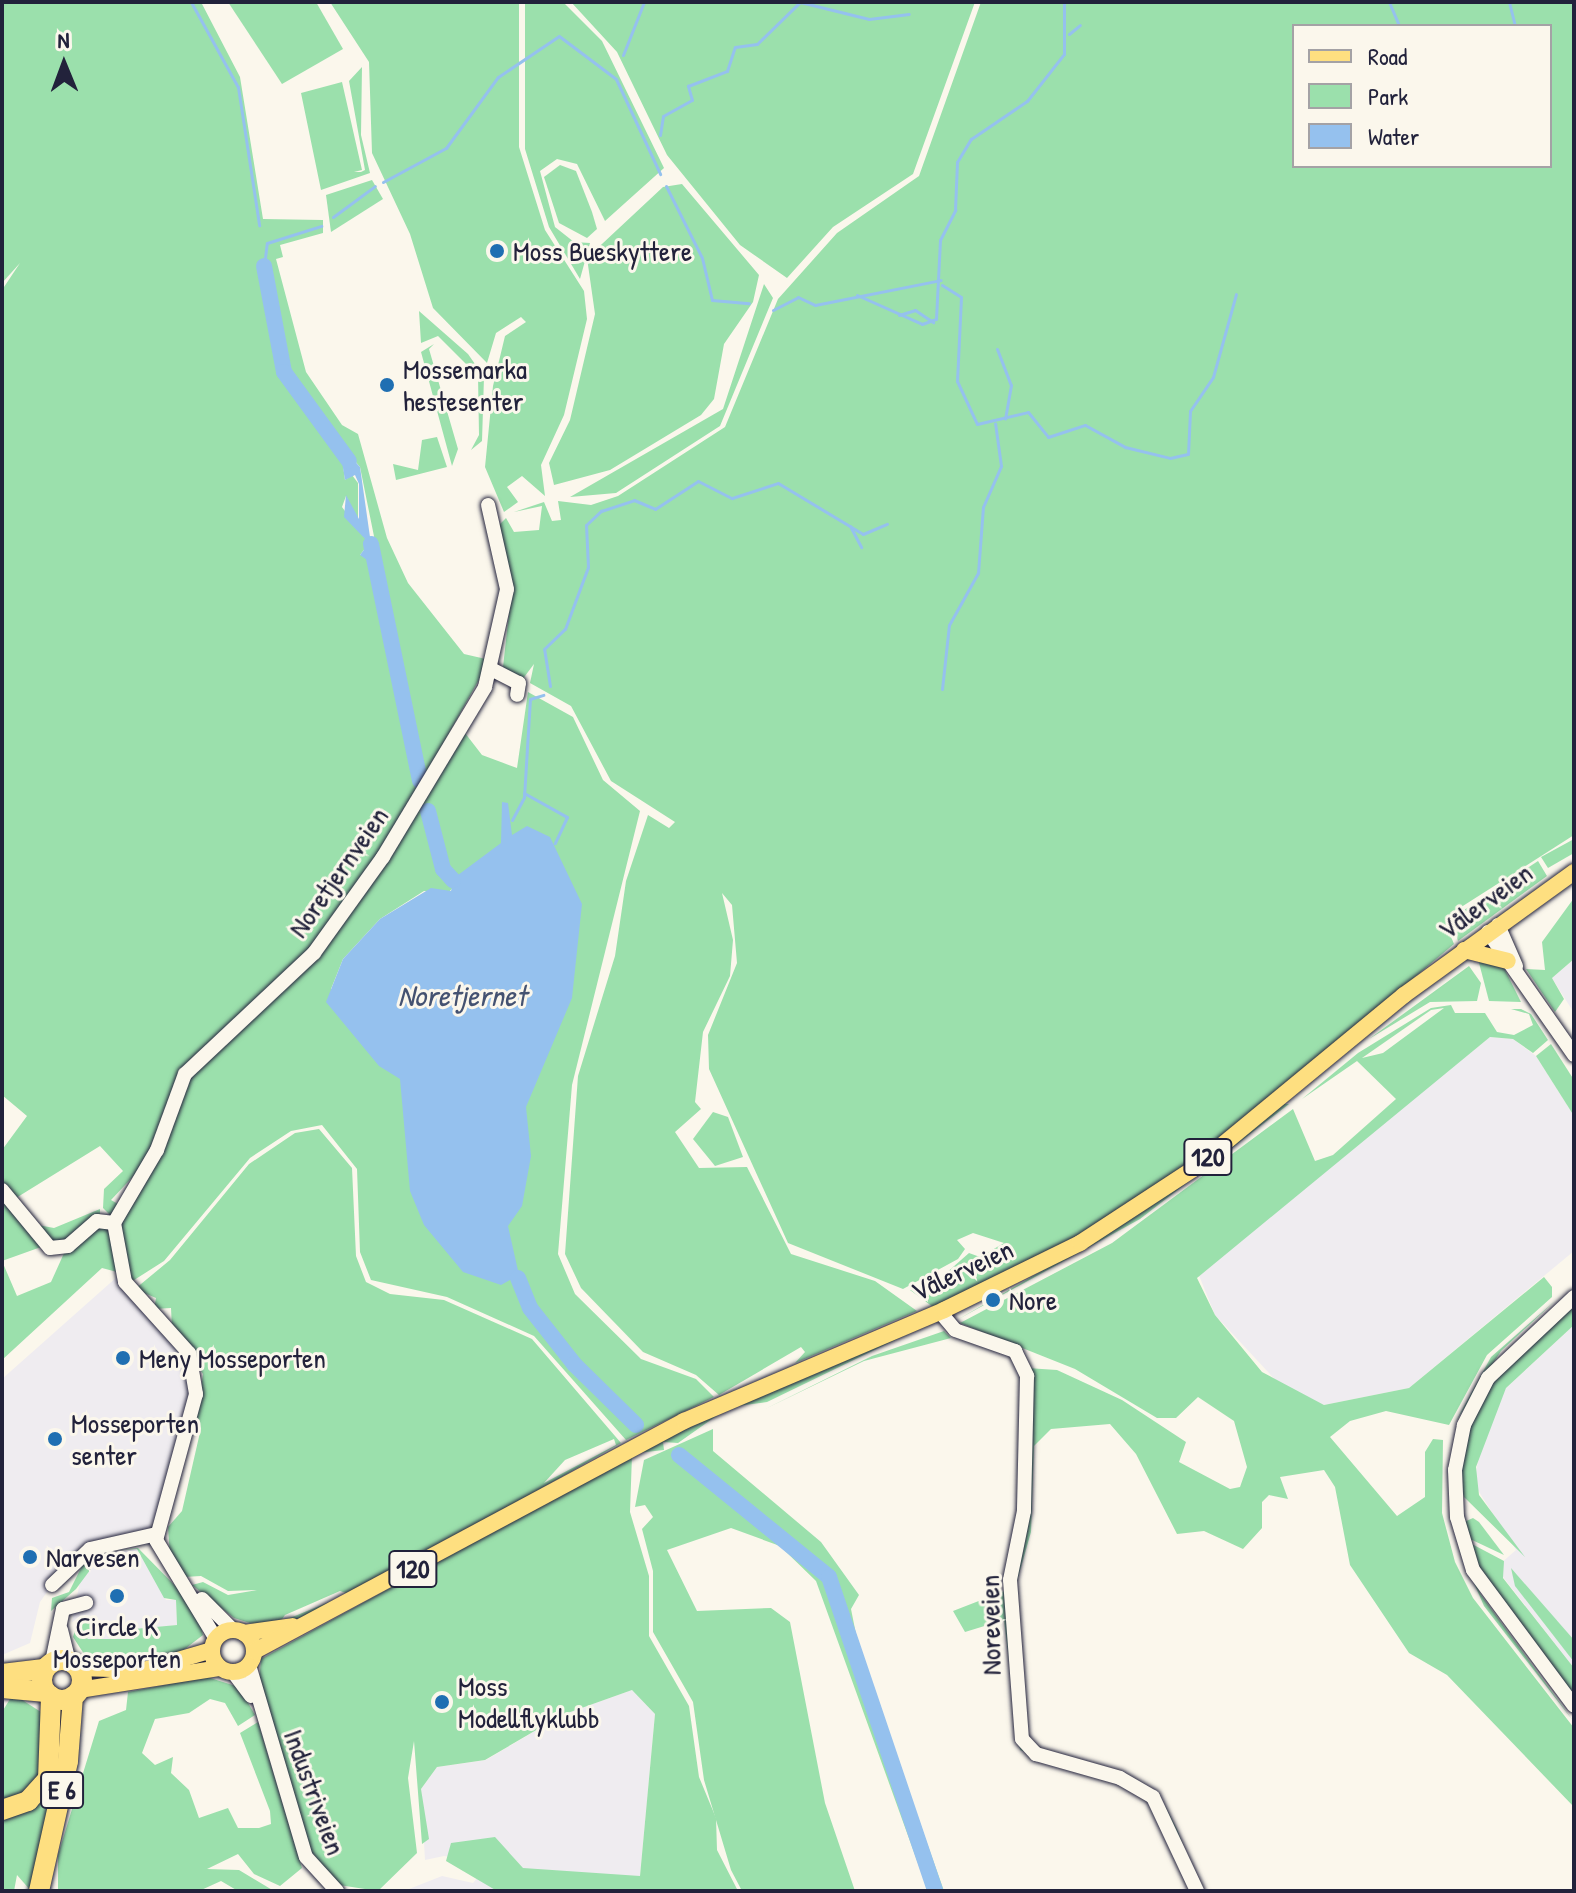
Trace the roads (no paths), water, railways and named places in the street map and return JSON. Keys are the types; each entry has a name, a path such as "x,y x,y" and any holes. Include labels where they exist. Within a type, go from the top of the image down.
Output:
{"highway":[{"path":"2,1674 61,1665"},
{"path":"2,1688 48,1694 76,1693 61,1665"},
{"path":"48,1694 61,1665"},
{"name":"E 6","path":"39,1891 68,1761 76,1693"},
{"name":"E 6","path":"2,1810 28,1801 48,1779 48,1694"}],"main road":[{"name":"Vålerveien","path":"252,1658 620,1452 742,1394 940,1312 1080,1243 1163,1190 1464,950 1574,872"},
{"path":"1464,950 1512,963"},
{"name":"Vålerveien","path":"239,1631 314,1621"},
{"path":"239,1631 252,1658"},
{"name":"120","path":"61,1665 144,1670 214,1645 239,1631"},
{"path":"214,1645 226,1670"},
{"name":"120","path":"76,1693 226,1670 252,1658"}],"street":[{"name":"Noretjernveien","path":"114,1223 157,1150 185,1074 314,953 383,857 466,729 493,670 507,580 488,505"},
{"path":"493,670 519,683 517,695"},
{"path":"1493,929 1512,963 1574,1055"},
{"path":"2,1190 50,1248 68,1246 97,1221 114,1223 125,1282 185,1346 196,1380 157,1540 192,1594 214,1645"},
{"path":"1574,1297 1488,1378 1464,1425 1455,1470 1463,1544 1480,1583 1574,1706"},
{"name":"Noreveien","path":"940,1312 955,1330 1015,1351 1027,1376 1024,1511 1010,1580 1022,1739 1036,1754 1120,1778 1153,1797 1197,1891"},
{"path":"52,1585 83,1553 132,1539 157,1540"},
{"path":"192,1594 239,1631"},
{"path":"61,1665 63,1609 86,1603"},
{"name":"Industriveien","path":"252,1658 256,1703 306,1857 337,1891"},
{"name":"Industriveien","path":"226,1670 256,1703"}],"water":[{"path":"339,444 360,467 374,565 360,555 369,543 344,517 346,495 359,519 359,484 355,475 345,480"},
{"name":"Noretjernet","path":"502,802 508,803 512,835 527,826 550,837 582,904 572,998 526,1107 531,1156 522,1206 508,1226 519,1275 501,1285 463,1272 424,1225 410,1191 400,1079 379,1066 326,1002 343,959 380,919 431,888 451,891 454,878 501,843"}],"waterway":[{"path":"191,2 238,87 259,225"},
{"path":"623,55 644,2"},
{"path":"660,135 663,116 692,100 688,86 727,71 735,47 757,44 800,2 869,19 909,14"},
{"path":"857,295 922,324 936,319 940,240 955,210 957,162 971,139 1027,101 1064,54 1064,2"},
{"path":"1389,2 1398,24"},
{"path":"1509,2 1514,24"},
{"path":"1069,34 1080,25"},
{"path":"383,182 446,148 498,77 559,36 616,79 660,174"},
{"path":"333,217 375,186"},
{"path":"666,186 702,258 712,300 749,303"},
{"path":"264,266 267,243 321,226"},
{"path":"264,266 284,372 349,461"},
{"path":"773,310 798,297 815,305 941,280"},
{"path":"942,285 961,297 957,381 977,424 1028,412 1048,437 1085,425 1125,447 1170,458 1188,454 1190,411 1213,377 1236,294"},
{"path":"899,315 915,310 933,322"},
{"path":"997,349 1011,385 1005,418"},
{"path":"942,689 949,625 978,573 983,507 1001,466 995,423"},
{"path":"550,686 544,649 565,629 588,567 586,525 601,511 634,500 655,509 698,481 732,498 778,483 863,534 887,524"},
{"path":"850,526 861,547"},
{"path":"371,544 420,781"},
{"path":"512,820 524,797 530,699 543,695"},
{"path":"524,793 567,817 555,843"},
{"path":"428,811 443,869 453,880"},
{"path":"518,1278 530,1308 574,1364 636,1425"},
{"path":"679,1455 829,1577 935,1891"}],"place":[{"name":"Moss Bueskyttere","path":"497,251"},
{"name":"Mossemarka hestesenter","path":"387,385"},
{"name":"Nore","path":"993,1300"},
{"name":"Meny Mosseporten","path":"123,1358"},
{"name":"Mosseporten senter","path":"55,1439"},
{"name":"Narvesen","path":"30,1557"},
{"name":"Circle K Mosseporten","path":"117,1596"},
{"name":"Moss Modellflyklubb","path":"442,1702"}]}
